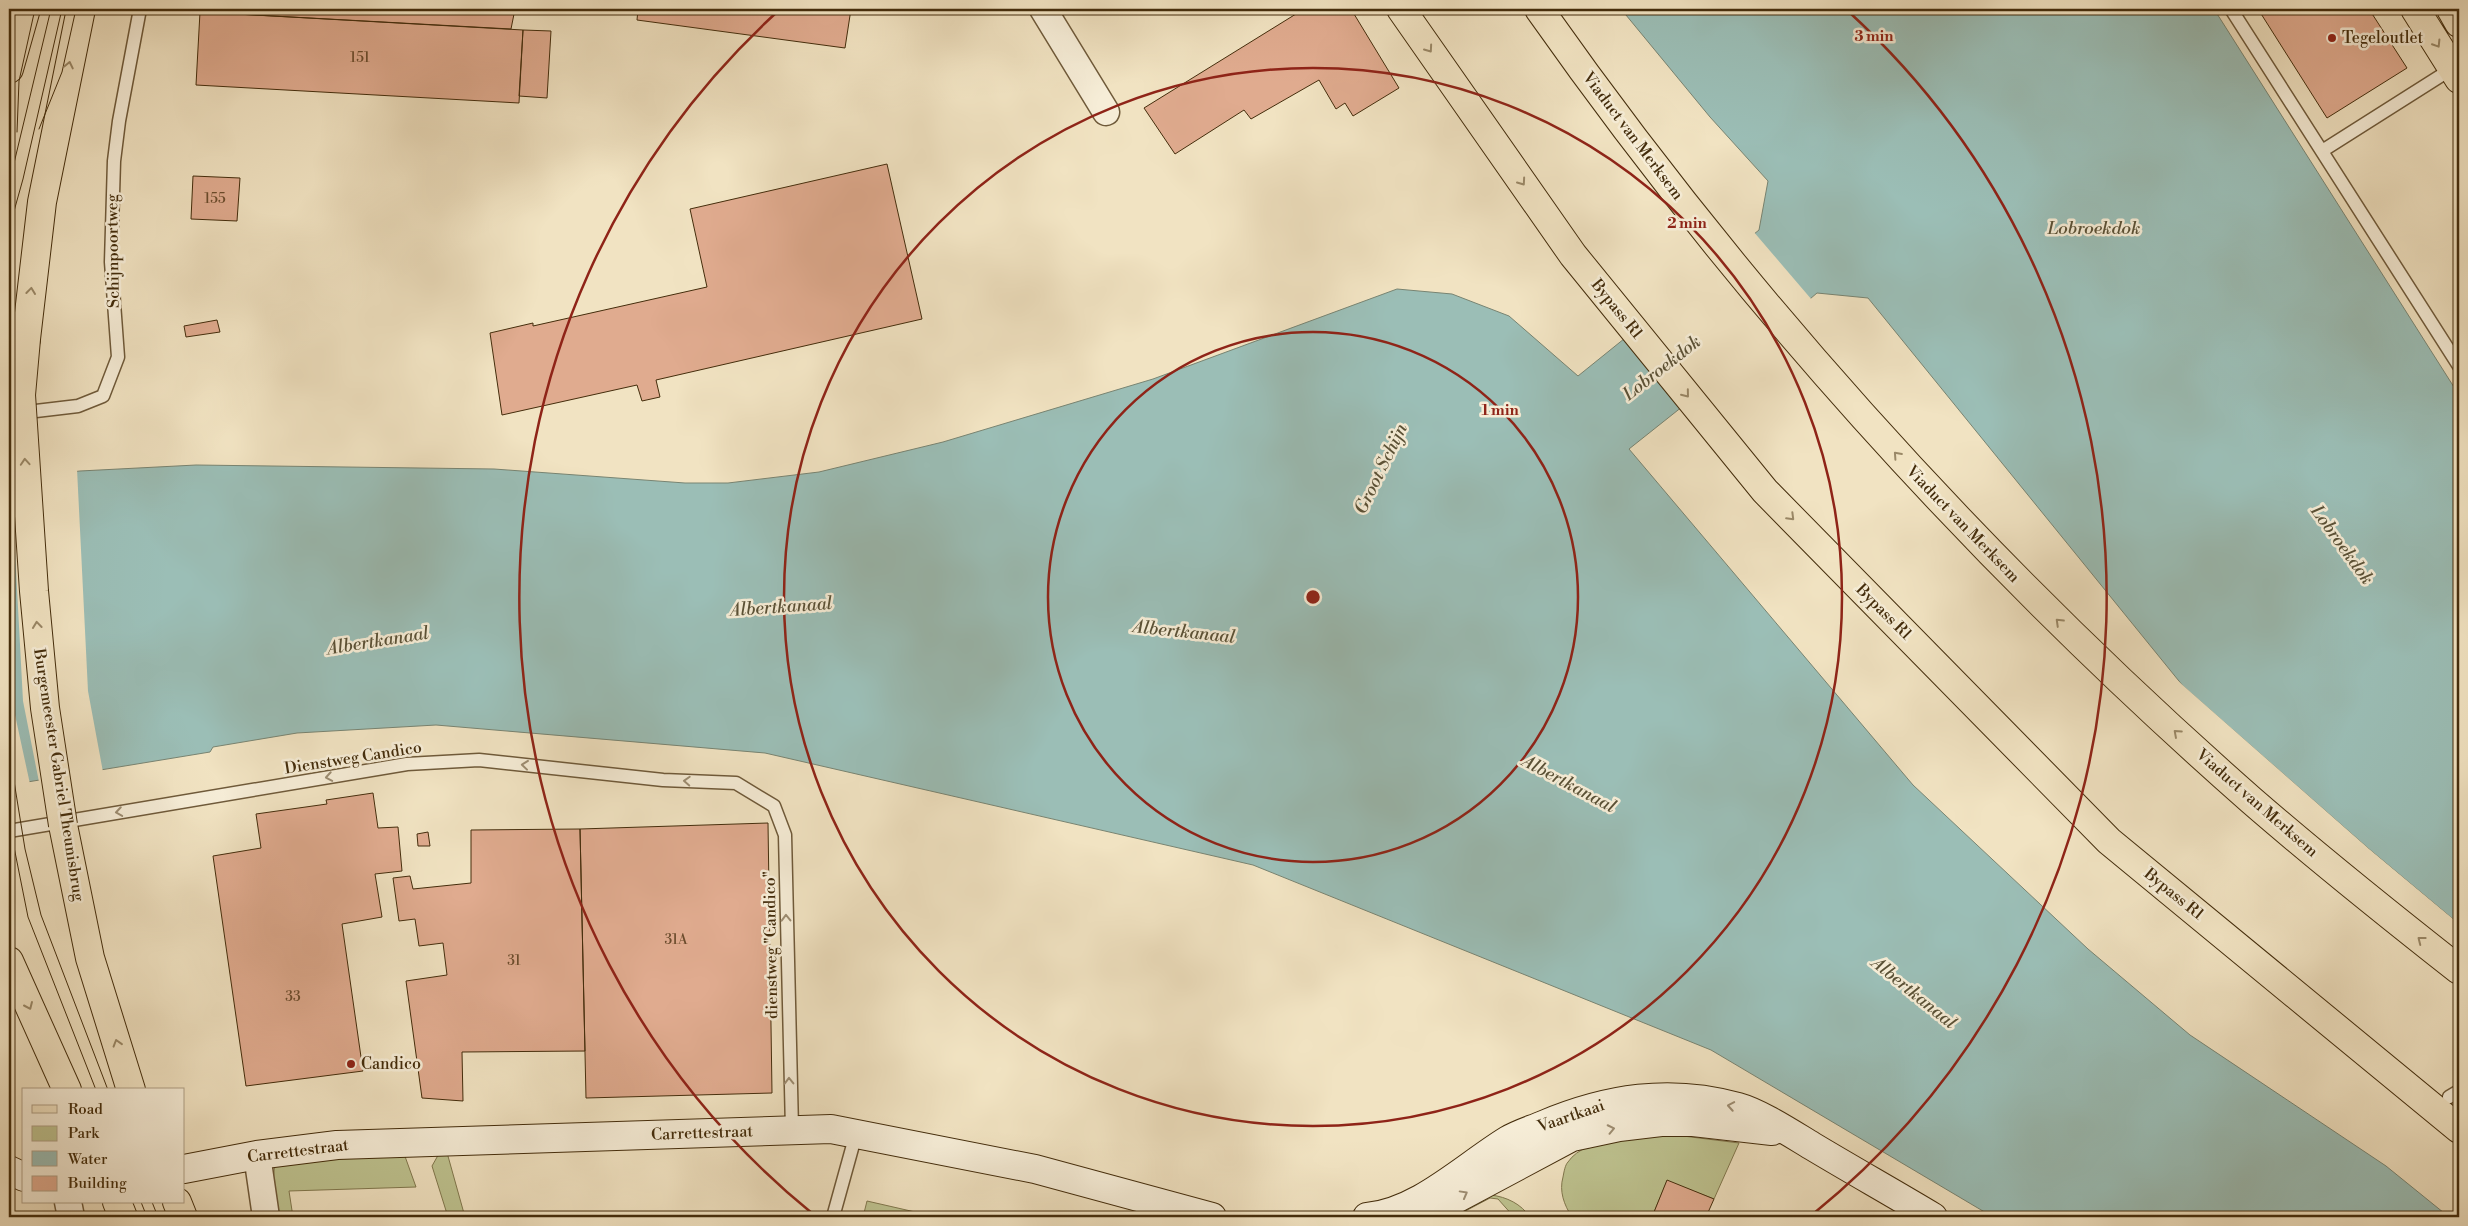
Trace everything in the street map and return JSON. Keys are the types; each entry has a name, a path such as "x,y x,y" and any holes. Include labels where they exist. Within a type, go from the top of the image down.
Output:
{"main road":[{"path":"9,70 26,9"},
{"name":"Burgemeester Gabriel Theunisbrug","path":"81,9 42,202 21,395 34,591 45,708 63,825 90,958 130,1088"},
{"name":"Bypass R1","path":"1401,9 1573,255 1765,491 2109,841 2459,1129"},
{"name":"Viaduct van Merksem","path":"1539,9 1571,55 1719,249 1889,447 1935,496 2102,663 2252,801 2459,970"},
{"path":"2415,9 2456,74"},
{"path":"2451,9 2459,23"},
{"path":"9,961 66,1088"},
{"path":"118,1204 123,1217"}],"street":[{"path":"1042,9 1106,112"},
{"name":"Vaartkaai","path":"1380,1217 1438,1187 1510,1139 1569,1114 1636,1097 1684,1098 1739,1107 1791,1134 1933,1217"},
{"name":"Vaartkaai","path":"1421,1217 1572,1137 1619,1127 1662,1122 1692,1122 1791,1134"},
{"name":"Carrettestraat","path":"185,1169 257,1154 347,1145 831,1128 1035,1169 1212,1217"},
{"path":"257,1154 266,1217"},
{"path":"9,1170 22,1176"},
{"path":"68,1204 71,1217"}],"lane":[{"name":"Schijnpoortweg","path":"9,414 78,406 103,396 118,357 111,262 114,161 119,121 140,9"},
{"path":"2231,9 2459,366"},
{"path":"2322,150 2456,74"},
{"name":"Dienstweg Candico","path":"9,832 407,764 479,760 664,780 736,783"},
{"name":"dienstweg \"Candico\"","path":"736,783 774,806 785,835 792,1129"},
{"path":"833,1217 856,1134"}],"green space":[{"path":"1675,1135 1739,1143 1714,1199 1667,1181 1652,1217 1572,1217 1563,1198 1562,1182 1566,1165 1577,1153 1602,1142 1617,1139"},
{"path":"402,1148 416,1187 289,1191 293,1217 277,1217 273,1182 275,1161"},
{"path":"446,1149 465,1217 448,1217 432,1166 441,1150"},
{"path":"1491,1195 1503,1197 1513,1202 1530,1217 1514,1217 1498,1199 1490,1198 1454,1217 1449,1217"},
{"path":"867,1201 937,1217 863,1217"}],"water":[{"path":"1621,9 2214,9 2459,395 2459,924 2369,849 2183,686 1868,298 1817,293 1702,391 1629,449 1913,785 2088,949 2190,1035 2386,1166 2449,1217 1993,1217 1711,1050 1253,865 765,753 436,725 297,733 213,747 210,752 9,785 9,479 80,471 196,465 494,469 685,483 728,483 819,472 943,442 1153,379 1397,289 1452,294 1509,316 1578,376 1759,230 1768,181 1710,117"}],"pier":[{"path":"1753,231 1812,300 1704,393 1641,321"},
{"path":"77,469 88,691 103,772 39,782 23,701 11,476"},
{"path":"9,605 12,701 30,784 9,787"},
{"path":"2170,674 2369,849 2459,924 2459,926 2367,851 2181,687"}],"building":[{"path":"201,9 515,9 511,29 200,12"},
{"path":"638,9 851,9 845,48 637,20"},
{"path":"1304,9 1351,9 1399,88 1353,116 1345,103 1336,109 1319,80 1251,119 1244,110 1175,154 1144,108"},
{"name":"Tegeloutlet","path":"2258,9 2369,9 2407,68 2327,118"},
{"path":"200,12 523,30 519,103 196,85"},
{"path":"523,30 551,31 547,98 519,96"},
{"path":"887,164 922,319 656,380 660,397 642,401 637,385 502,415 490,333 533,323 533,326 707,287 690,209"},
{"path":"193,176 240,178 237,221 191,219"},
{"path":"217,320 220,332 186,337 184,326"},
{"path":"373,793 378,828 398,827 402,871 375,874 382,917 342,924 363,1071 246,1086 213,856 261,848 256,814 327,804 326,800"},
{"path":"768,823 772,1093 586,1098 580,829"},
{"path":"580,829 585,1051 462,1052 463,1101 422,1098 406,981 447,975 443,943 419,946 415,919 399,921 393,878 410,876 413,889 471,883 471,830"},
{"path":"428,832 430,846 418,846 417,834"},
{"path":"1667,1180 1714,1199 1706,1217 1652,1217"}],"tram line":[{"path":"17,132 19,81 35,9"},
{"path":"9,184 51,9"},
{"path":"9,229 23,179 62,9"},
{"path":"39,129 62,72 76,9"},
{"path":"9,750 25,849 41,915 107,1088"},
{"path":"9,822 28,917 95,1088"},
{"path":"142,1204 147,1217"},
{"path":"153,1204 158,1217"}],"place":[{"name":"Tegeloutlet","path":"2332,38"},
{"name":"Candico","path":"351,1064"}],"water label":[{"name":"Lobroekdok","path":"2094,228"},
{"name":"Lobroekdok","path":"1662,368"},
{"name":"Groot Schijn","path":"1381,469"},
{"name":"Lobroekdok","path":"2342,545"},
{"name":"Albertkanaal","path":"781,607"},
{"name":"Albertkanaal","path":"1184,632"},
{"name":"Albertkanaal","path":"378,641"},
{"name":"Albertkanaal","path":"1569,784"},
{"name":"Albertkanaal","path":"1914,993"}]}
